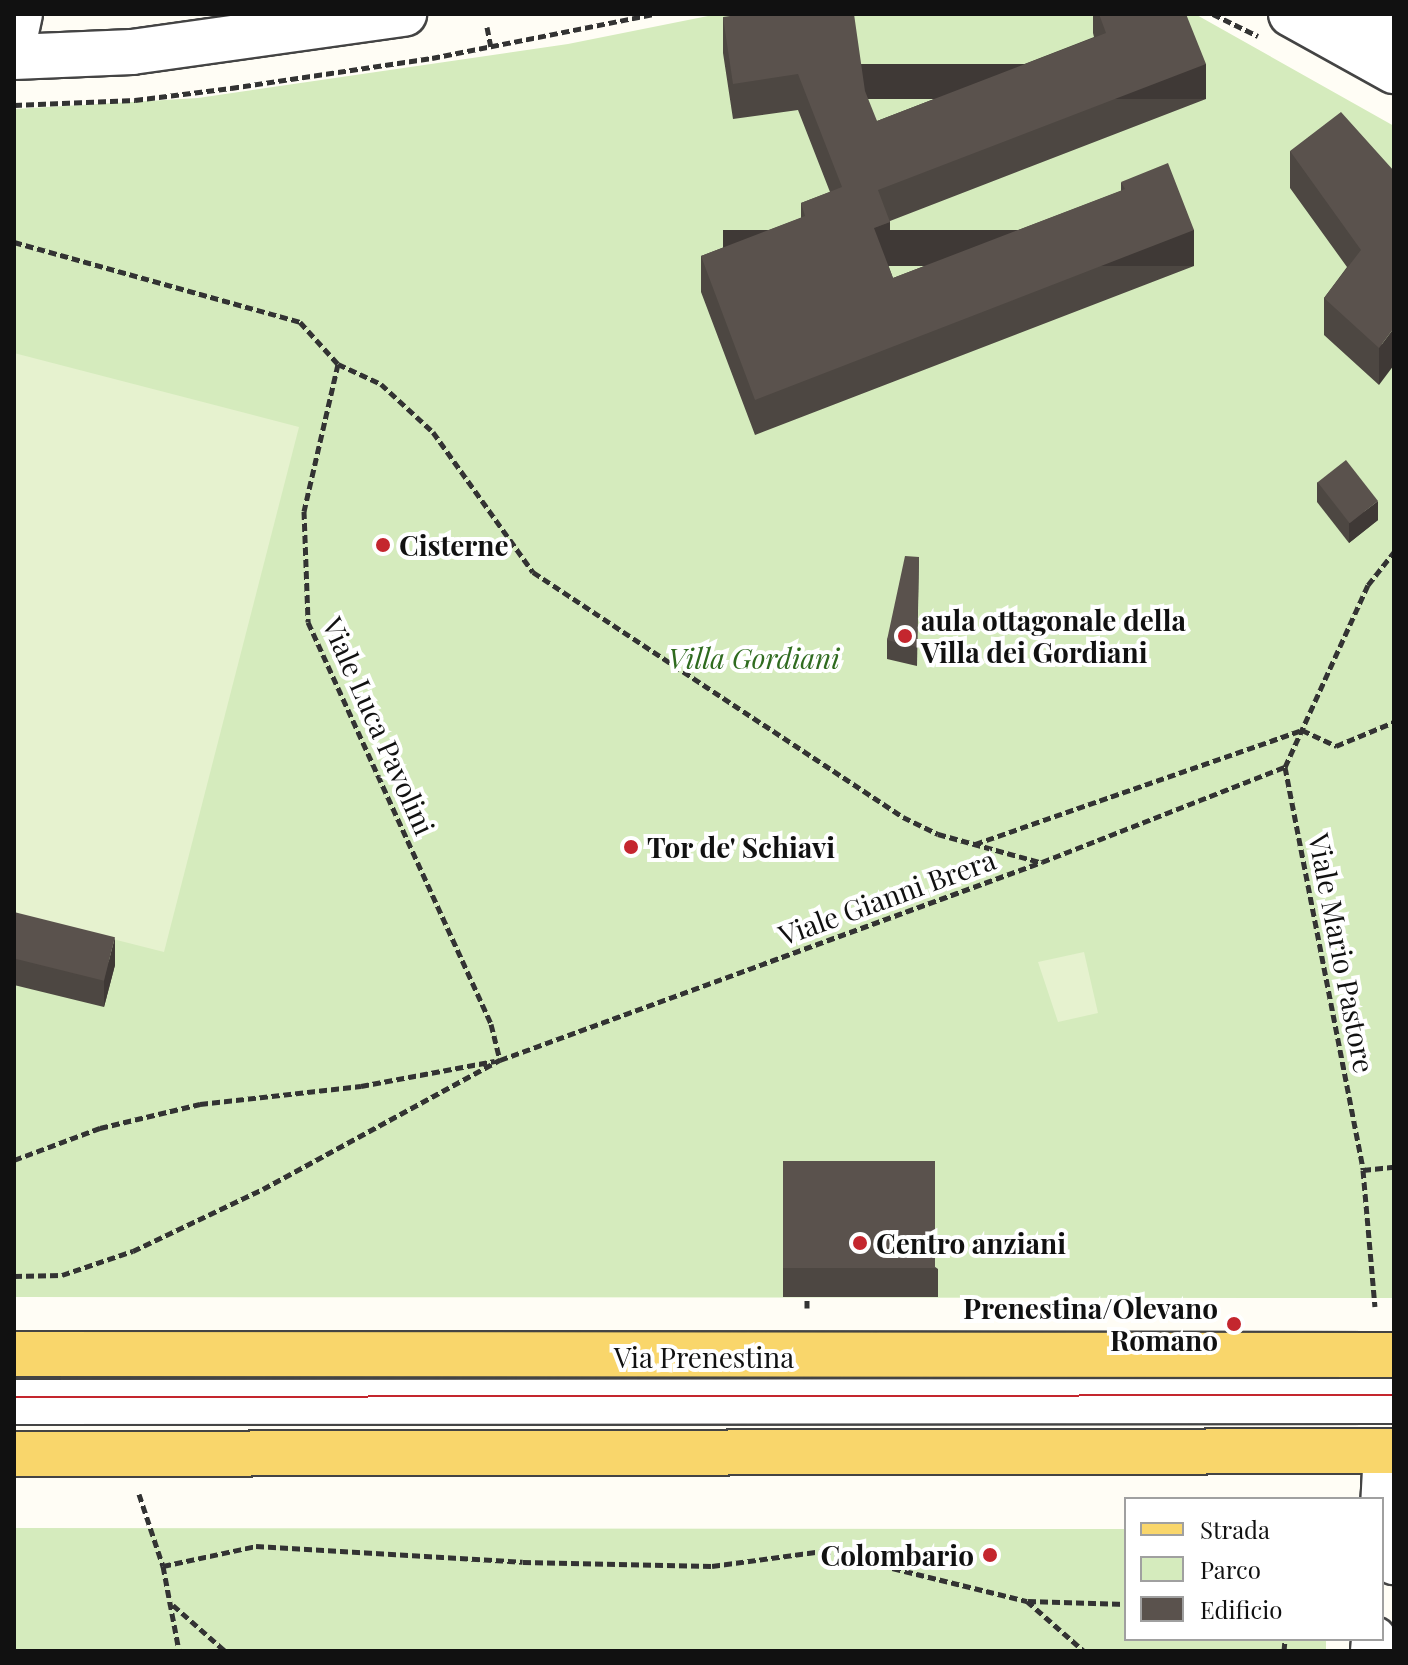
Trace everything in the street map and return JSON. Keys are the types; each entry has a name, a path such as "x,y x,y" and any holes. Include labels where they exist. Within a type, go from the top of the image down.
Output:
{"main road":[{"name":"Via Prenestina","path":"14,1354 1394,1355"},
{"path":"14,1454 1390,1451"}],"street":[{"path":"14,42 20,14"},
{"path":"14,57 132,52 305,22 404,14"},
{"path":"1291,14 1394,71"},
{"path":"1350,14 1394,34"},
{"path":"14,1402 1394,1401"},
{"path":"1384,1508 1390,1451"}],"path":[{"path":"14,105 135,100 491,47 655,14"},
{"path":"487,27 491,47"},
{"path":"14,242 300,322 338,364 381,384 433,432 533,572 903,817 972,845 1042,862"},
{"name":"Viale Luca Pavolini","path":"338,364 304,511 308,622 491,1024 500,1060"},
{"path":"1285,767 1368,585 1394,552"},
{"path":"972,845 1302,730 1336,746 1394,722"},
{"name":"Viale Gianni Brera","path":"500,1060 1042,862 1285,767"},
{"name":"Viale Mario Pastore","path":"1285,767 1363,1170 1375,1306"},
{"path":"14,1160 100,1128 200,1104 361,1086 500,1060"},
{"path":"14,1276 62,1275 133,1251 263,1189 500,1060"},
{"path":"1363,1170 1394,1167"},
{"path":"807,1296 807,1308"},
{"path":"141,1500 163,1566 179,1651"},
{"path":"163,1566 256,1546 523,1562 712,1566 823,1551 1027,1601 1124,1604"},
{"path":"1027,1601 1084,1651"},
{"path":"172,1604 225,1651"}],"green space":[{"name":"Villa Gordiani","path":"718,14 1195,14 1394,126 1394,1298 14,1297 14,109 198,98 568,44"},
{"path":"14,353 299,427 164,952 14,914"},
{"path":"1084,952 1098,1013 1058,1022 1038,962"},
{"path":"14,1528 1124,1529 1124,1641 1326,1641 1326,1651 14,1651"}],"building":[{"path":"744,14 854,14 865,91 877,121 1106,33 1099,14 1186,14 1206,64 878,190 890,222 874,228 893,278 1125,189 1121,182 1168,163 1194,230 755,400 701,256 805,216 801,203 842,187 798,74 733,84 723,17"},
{"path":"1341,112 1394,171 1394,328 1379,348 1324,298 1361,250 1290,151"},
{"path":"1346,460 1378,501 1350,523 1318,482"},
{"path":"905,556 919,557 917,647 887,640"},
{"path":"14,912 115,937 104,981 14,958"},
{"name":"Centro anziani","path":"783,1161 935,1161 935,1268 783,1268"}],"tram line":[{"path":"14,1397 1394,1395"}],"place":[{"name":"Cisterne","path":"383,545"},
{"name":"aula ottagonale della Villa dei Gordiani","path":"905,636"},
{"name":"Tor de' Schiavi","path":"631,847"},
{"name":"Centro anziani","path":"860,1243"},
{"name":"Prenestina/Olevano Romano","path":"1234,1324"},
{"name":"Colombario","path":"990,1555"}]}
